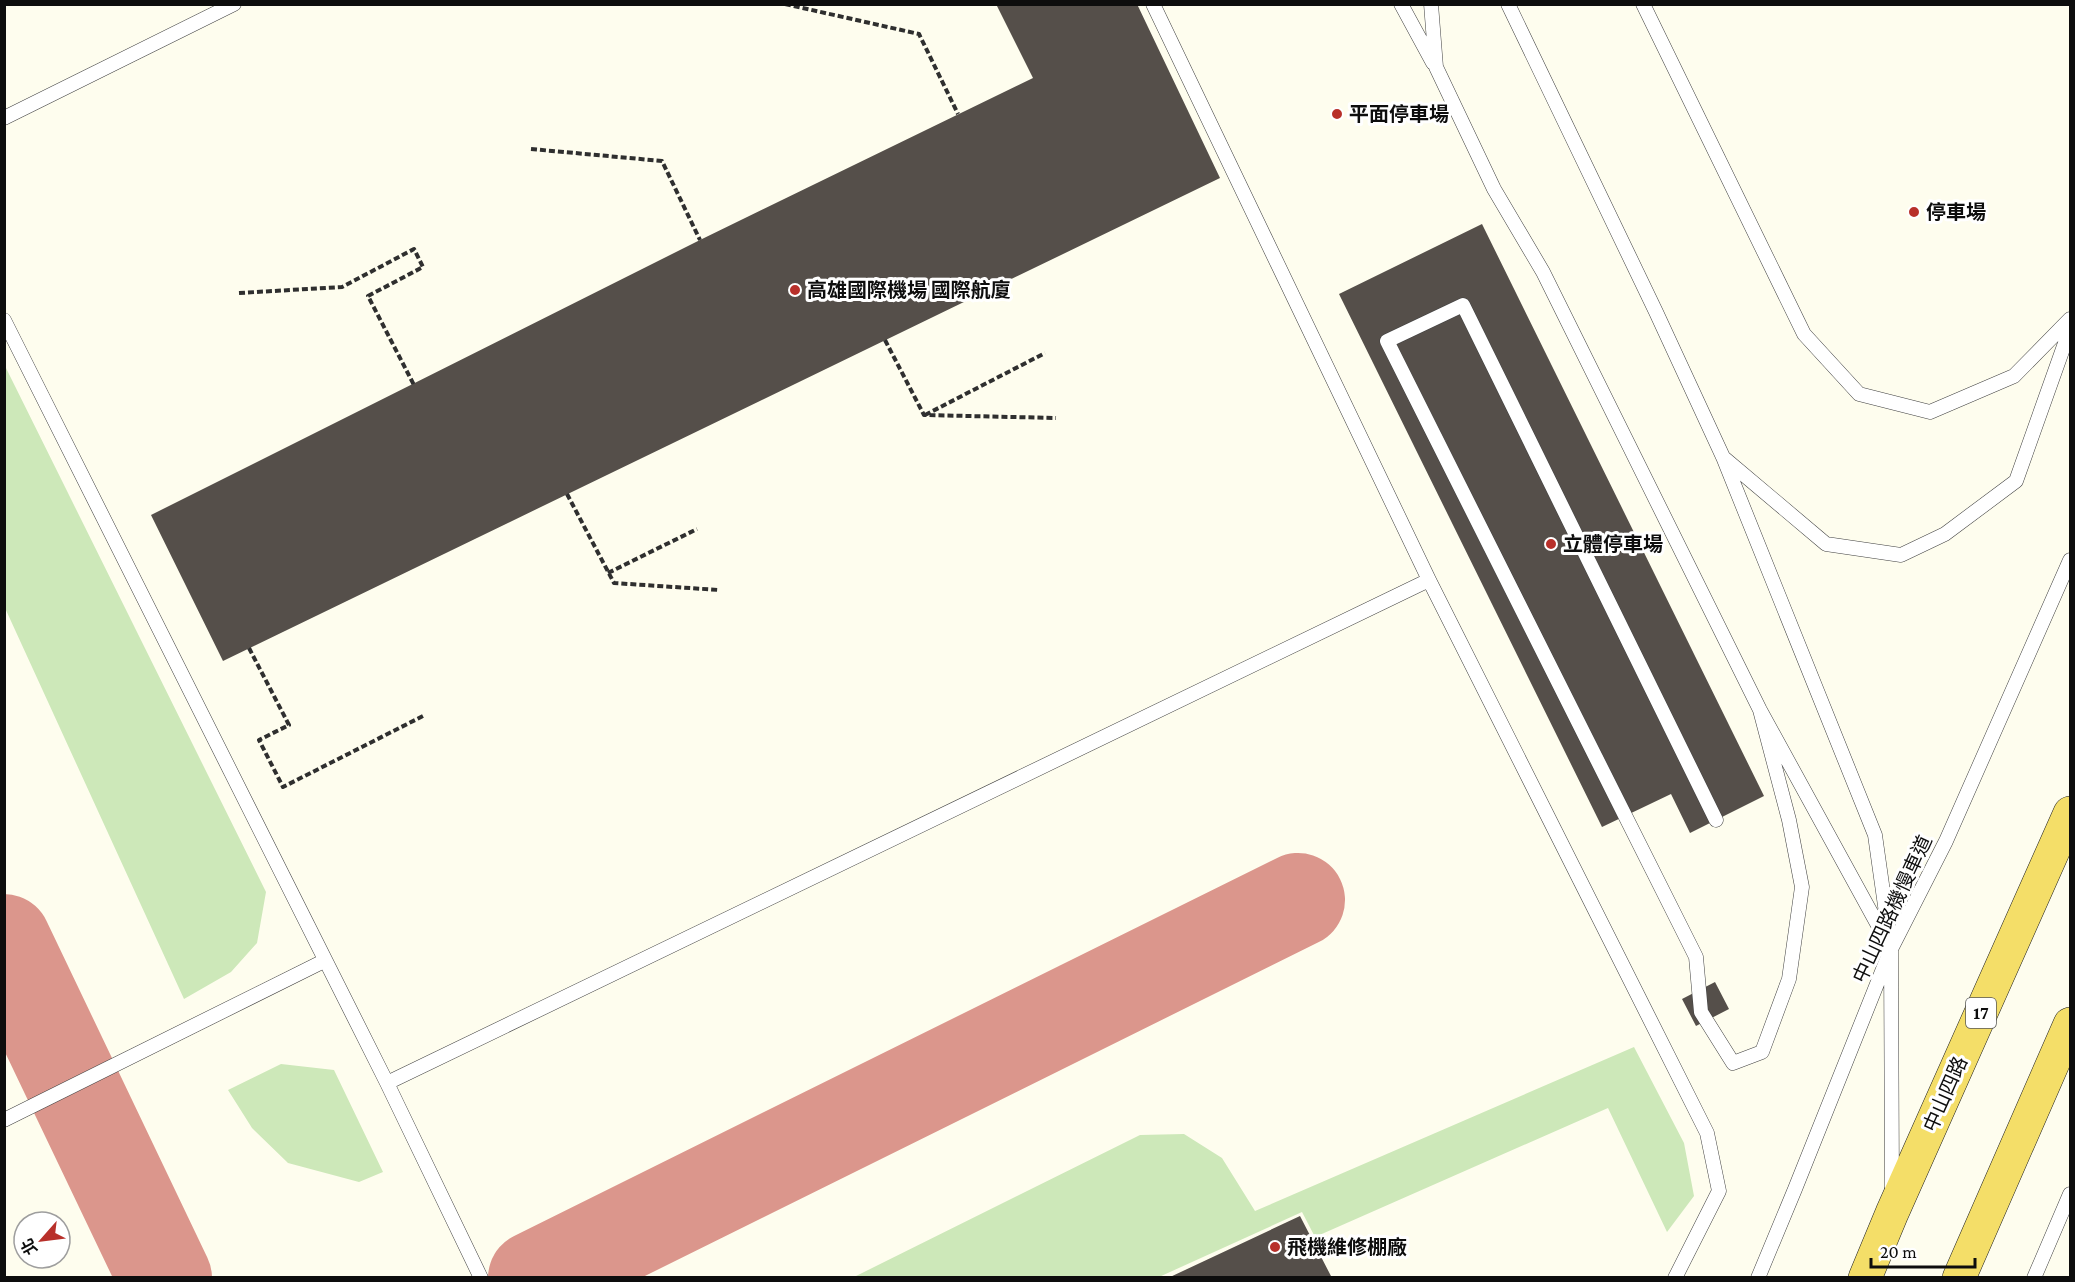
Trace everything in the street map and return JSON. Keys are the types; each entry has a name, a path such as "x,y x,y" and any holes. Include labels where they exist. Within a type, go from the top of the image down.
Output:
{"main road":[{"name":"中山四路","path":"1865,1278 2070,813"},
{"path":"1959,1278 2070,1024"}],"lane":[{"path":"4,118 234,4"},
{"path":"1153,4 1429,580 1707,1133 1719,1191 1675,1278"},
{"path":"1401,4 1436,67 1494,189 1548,283 1760,710 1891,949"},
{"path":"1431,4 1436,67"},
{"path":"1508,4 1656,312 1722,457 1875,835 1891,949 1892,1213"},
{"path":"1642,4 1804,334 1860,394 1930,412 2013,376 2070,319"},
{"path":"1716,820 1463,305 1387,341 1696,957 1701,1012 1733,1063 1762,1052 1789,979 1802,887 1789,820 1760,710"},
{"path":"4,320 387,1083 481,1278"},
{"path":"1722,457 1826,544 1900,555 1945,534 2016,481 2070,329"},
{"name":"中山四路機慢車道","path":"1758,1278 1796,1189 1891,949 1951,831 2070,560"},
{"path":"387,1083 1429,580"},
{"path":"4,1120 324,961"},
{"path":"2034,1278 2070,1194"}],"path":[{"path":"785,4 919,34 958,114"},
{"path":"531,149 662,161 700,240"},
{"path":"238,293 342,287 414,249 423,267 368,296 414,385"},
{"path":"885,340 924,415"},
{"path":"924,415 1045,353"},
{"path":"924,415 1056,418"},
{"path":"567,494 614,583 719,590"},
{"path":"608,573 697,529"},
{"path":"249,648 289,724 259,740 283,788 423,716"}],"green space":[{"path":"5,366 266,892 257,943 231,972 184,999 5,608"},
{"path":"1634,1047 1684,1143 1694,1196 1667,1232 1608,1108 1315,1237 1302,1212 1159,1277 854,1277 1140,1135 1184,1134 1222,1158 1255,1211"},
{"path":"281,1064 334,1070 383,1172 359,1182 288,1163 252,1128 228,1090"}],"building":[{"name":"高雄國際機場 國際航廈","path":"996,4 1137,4 1220,178 223,661 151,515 700,240 1033,78"},
{"name":"立體停車場","path":"1482,224 1764,796 1690,833 1671,794 1602,827 1339,294"},
{"path":"1715,982 1729,1009 1696,1026 1682,999"},
{"name":"飛機維修棚廠","path":"1300,1216 1332,1278 1168,1278"}],"taxiway":[{"path":"535,1278 1298,900"},
{"path":"4,941 165,1278"}],"place":[{"name":"平面停車場","path":"1337,114"},
{"name":"停車場","path":"1914,212"},
{"name":"高雄國際機場 國際航廈","path":"795,290"},
{"name":"立體停車場","path":"1551,544"},
{"name":"飛機維修棚廠","path":"1275,1247"}]}
